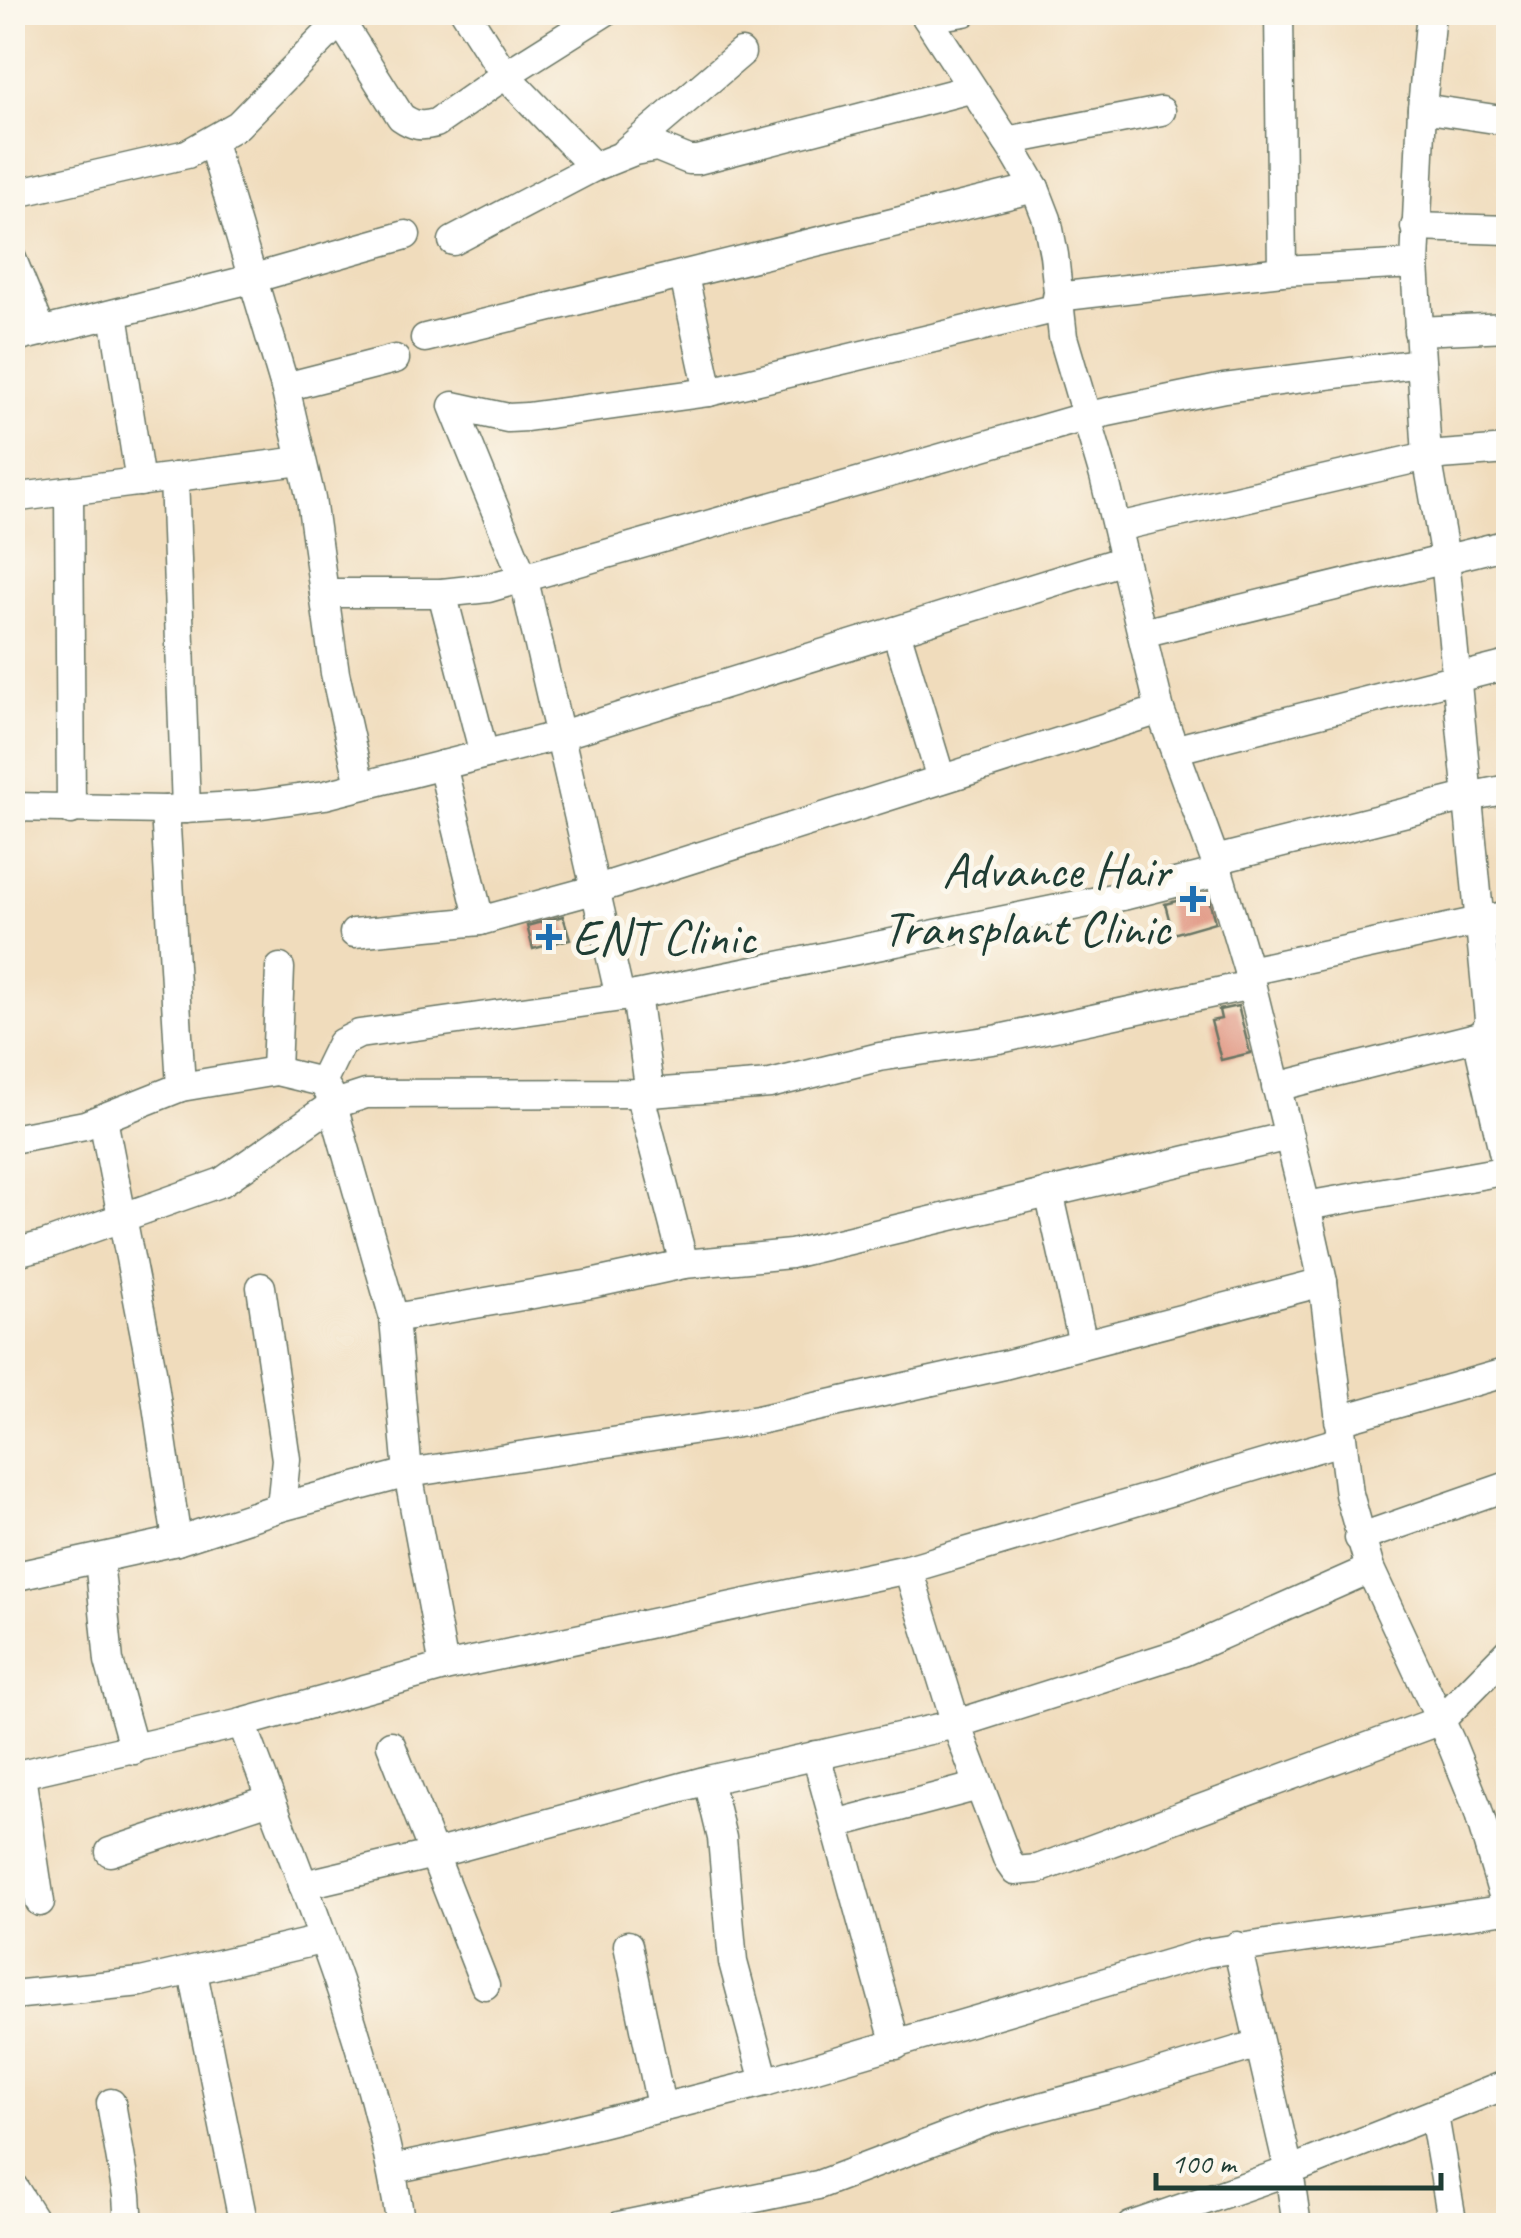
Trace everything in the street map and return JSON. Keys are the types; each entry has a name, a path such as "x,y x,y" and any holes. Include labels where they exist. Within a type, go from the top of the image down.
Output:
{"street":[{"path":"464,12 505,75 606,162"},
{"path":"12,194 186,154 212,142 238,125 345,17 401,118 423,127 436,123 606,12"},
{"path":"393,2169 525,2142 765,2082 1236,1946 1508,1911 1476,1807 1370,1570 1360,1538 1340,1430 1324,1282 1306,1206 1250,978 1217,866 1160,710 1118,527 1069,359 1051,235 1035,188 925,15 964,12"},
{"path":"1279,12 1282,271"},
{"path":"1306,1206 1508,1171 1480,1055 1489,1019 1458,676 1445,558 1428,456 1420,363 1415,227 1431,12"},
{"path":"606,162 741,53"},
{"path":"454,241 606,162 657,147 689,160 707,158 970,89"},
{"path":"1422,108 1508,121"},
{"path":"1007,141 1161,111"},
{"path":"212,142 285,387 317,528 341,706 360,785"},
{"path":"425,338 1035,188"},
{"path":"1415,227 1508,230"},
{"path":"12,339 406,235"},
{"path":"12,259 42,332"},
{"path":"684,1264 644,1092 628,996 597,889 524,580 453,406 481,414 527,417 709,392 1058,302 1282,271 1416,264"},
{"path":"684,276 709,392"},
{"path":"114,314 140,482"},
{"path":"1418,331 1508,327"},
{"path":"285,387 395,358"},
{"path":"324,594 442,593 488,588 1088,416 1224,388 1420,363"},
{"path":"1118,527 1428,456 1508,450"},
{"path":"12,498 301,461"},
{"path":"174,478 181,1087"},
{"path":"70,492 72,810"},
{"path":"1142,633 1508,544"},
{"path":"12,808 176,810 291,801 561,735 1124,560"},
{"path":"442,593 484,754"},
{"path":"896,631 941,779"},
{"path":"1177,749 1508,665"},
{"path":"354,933 480,920 597,889 1160,710"},
{"path":"442,765 480,920"},
{"path":"444,1667 408,1473 394,1318 327,1094 341,1043 360,1034 628,996 1108,899 1467,796 1508,789"},
{"path":"12,1139 85,1126 181,1087 276,1071 327,1094 644,1092 770,1084 879,1057 1000,1039 1508,915"},
{"path":"276,1071 280,968"},
{"path":"1276,1087 1488,1034"},
{"path":"12,1253 222,1182 327,1094"},
{"path":"102,1119 152,1371 177,1541"},
{"path":"394,1318 684,1264 791,1254 1289,1136"},
{"path":"1049,1192 1083,1344"},
{"path":"12,1577 177,1541 280,1507 408,1473 758,1420 1083,1344 1324,1282"},
{"path":"261,1287 286,1459 280,1507"},
{"path":"40,1902 17,1776 242,1724 444,1667 908,1569 1508,1372"},
{"path":"1360,1538 1508,1486"},
{"path":"99,1559 108,1661 134,1750"},
{"path":"908,1569 956,1724 1015,1871 1026,1872 1440,1720 1508,1652"},
{"path":"303,1885 708,1780 956,1724 1183,1652 1370,1570"},
{"path":"242,1724 370,2074 393,2169 401,2226"},
{"path":"391,1745 486,1985"},
{"path":"816,1755 896,2044"},
{"path":"708,1780 724,1849 732,1962 765,2082"},
{"path":"835,1824 980,1786"},
{"path":"110,1852 270,1799"},
{"path":"12,1995 141,1982 322,1940"},
{"path":"628,1945 662,2106"},
{"path":"1236,1946 1290,2171 1297,2226"},
{"path":"193,1972 244,2226"},
{"path":"619,2226 818,2184 990,2120 1258,2044"},
{"path":"1132,2226 1290,2171 1508,2084"},
{"path":"111,2103 130,2226"},
{"path":"1434,2115 1453,2226"},
{"path":"12,2185 38,2226"}],"building":[{"path":"1207,893 1215,922 1173,934 1165,904"},
{"path":"563,916 570,939 533,949 527,926"},
{"path":"1238,1006 1250,1053 1221,1060 1211,1021 1221,1019 1219,1010"}],"place":[{"name":"Advance Hair Transplant Clinic","path":"1193,899"},
{"name":"ENT Clinic","path":"549,937"}]}
